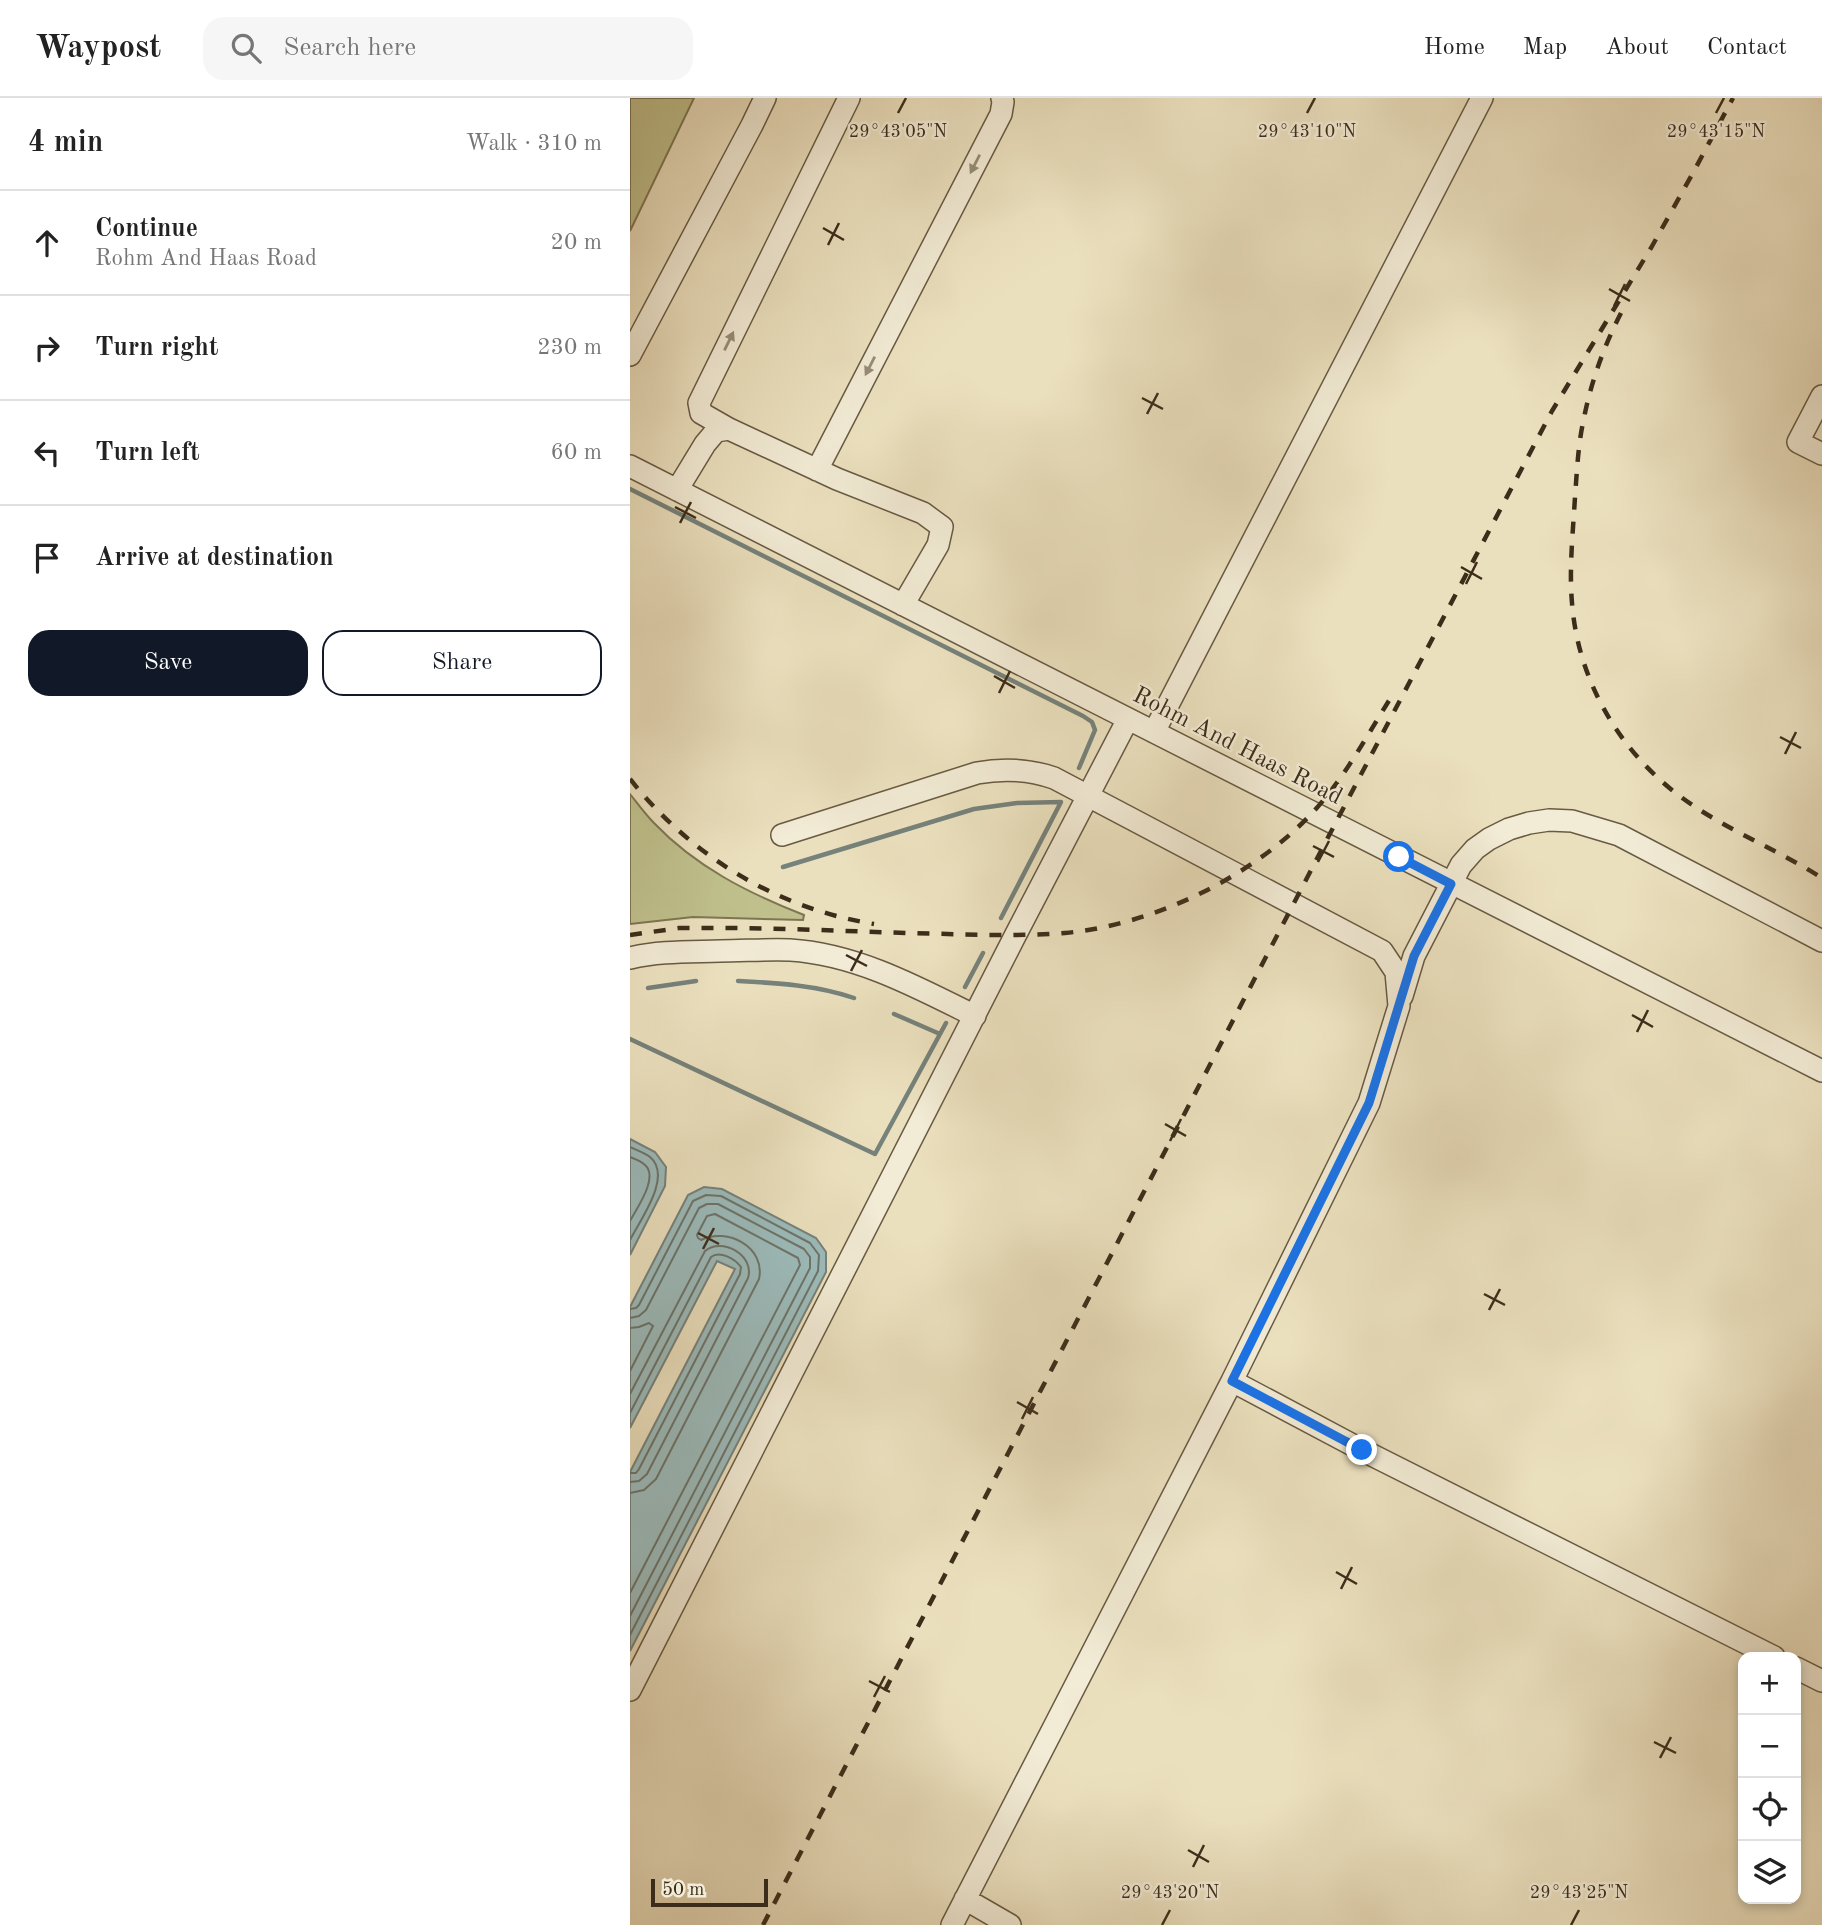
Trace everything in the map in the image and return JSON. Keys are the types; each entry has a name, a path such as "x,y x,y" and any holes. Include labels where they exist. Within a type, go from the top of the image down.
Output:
{"street":[{"path":"630,355 765,98"},
{"path":"849,98 699,403 701,413 729,429 817,470 923,513 942,527 938,545 903,605"},
{"path":"1154,733 1482,98"},
{"path":"817,470 1001,114 1003,100"},
{"path":"1822,396 1798,442 1822,454"},
{"path":"677,490 716,431 729,429"},
{"name":"Rohm And Haas Road","path":"630,466 1822,1071"},
{"path":"630,1690 1128,719"},
{"path":"782,835 977,773 1017,769 1038,772 1382,951 1396,972 1399,1006"},
{"path":"951,1925 1232,1381 1369,1103 1414,956 1461,865 1475,849 1509,829 1529,823 1572,821 1619,835 1822,942"},
{"path":"630,958 663,953 717,951 789,950 815,954 841,959 883,973 916,986 975,1016"},
{"path":"1232,1381 1362,1450 1764,1652"},
{"path":"1801,1670 1822,1681"},
{"path":"965,1899 1010,1925"}],"green space":[{"path":"630,98 694,98 630,231"},
{"path":"630,794 654,823 687,853 743,888 804,915 803,920 693,917 630,924"}],"water":[{"path":"630,1139 655,1152 666,1167 665,1186 630,1255"},
{"path":"704,1187 722,1189 816,1238 826,1252 826,1272 630,1651 630,1472 735,1269 717,1261 630,1428 630,1307 688,1195"}],"waterway":[{"path":"630,489 1083,716 1092,722 1095,730 1079,768"},
{"path":"783,867 974,809 1017,803 1061,802 1001,918"},
{"path":"965,987 983,953"},
{"path":"648,988 696,981"},
{"path":"738,981 811,987 854,998"},
{"path":"894,1014 940,1034"},
{"path":"630,1039 875,1154 946,1023"}],"railway":[{"path":"763,1925 1552,411 1651,248 1733,98"},
{"path":"1621,313 1594,378 1578,458 1571,590 1575,628 1588,675 1623,739 1656,776 1715,819 1822,878"},
{"path":"630,935 679,928 1025,935 1065,933 1132,920 1199,894 1231,877 1289,836 1335,786 1390,699"},
{"path":"630,779 680,832 738,874 803,905 874,924"}],"route":[{"path":"1362,1450 1232,1381 1369,1103 1414,956 1451,884 1399,857"}]}
